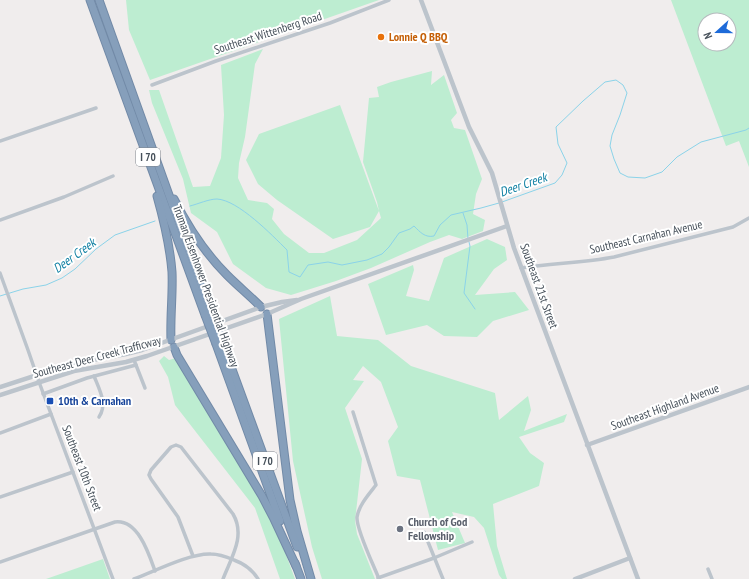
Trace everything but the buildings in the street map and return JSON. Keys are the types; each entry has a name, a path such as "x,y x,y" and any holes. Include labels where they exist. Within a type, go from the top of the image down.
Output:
{"highway":[{"name":"Truman/Eisenhower Presidential Highway","path":"90,0 142,142 308,579"},
{"name":"Truman/Eisenhower Presidential Highway","path":"99,0 156,159 208,314"},
{"path":"142,142 149,171 162,211 168,239 172,282 172,343 177,355 262,496 296,566"},
{"path":"156,159 178,206 202,246 227,275 261,307"},
{"path":"266,314 290,500 311,579"},
{"name":"Truman/Eisenhower Presidential Highway","path":"219,343 301,579"}],"street":[{"name":"Southeast Wittenberg Road","path":"152,85 216,61 330,23 389,0"},
{"name":"Southeast 21st Street","path":"421,0 469,127 492,173 521,268 638,579"},
{"path":"0,141 96,108"},
{"path":"0,220 64,197 112,176"},
{"name":"Southeast Carnahan Avenue","path":"521,268 548,264 596,261 733,227 749,218"},
{"path":"301,299 261,307 266,314 301,299 508,226"},
{"name":"Southeast 10th Street","path":"0,273 38,382 113,579"},
{"name":"Southeast Deer Creek Trafficway","path":"0,395 79,370 134,360 261,307"},
{"name":"Southeast Deer Creek Trafficway","path":"0,387 76,363 172,343 266,314"},
{"path":"134,360 144,388"},
{"path":"43,394 94,376 136,365"},
{"path":"94,376 103,403 103,409 99,416"},
{"name":"Southeast Highland Avenue","path":"587,446 749,387"},
{"path":"353,412 376,485 362,505 357,518 360,530 379,578 434,558 472,542"},
{"path":"0,433 51,414"},
{"path":"193,556 178,517 149,475 151,470 171,447 176,445 181,447 235,518 238,527 238,537 223,579"},
{"path":"0,497 73,472"},
{"path":"0,562 118,521 128,524 143,542 155,571"},
{"path":"424,532 442,579"},
{"path":"134,579 193,556 211,554 231,559 248,567 258,579"},
{"path":"575,579 630,558"},
{"path":"708,569 712,579"}],"green space":[{"path":"126,0 379,0 150,80 129,30"},
{"path":"671,0 749,0 749,167 739,141 726,146"},
{"path":"263,49 255,64 245,137 239,163 238,178 248,200 267,203 274,209 272,219 284,234 309,253 324,253 357,240 381,218 363,162 369,98 379,97 377,87 432,71 431,85 444,75 457,113 451,120 454,128 465,130 482,179 476,194 473,214 485,220 483,231 462,239 449,235 371,268 291,295 266,288 233,264 217,232 191,213 183,179 152,103 149,90 159,90 193,187 210,186 221,158 224,115 221,65"},
{"path":"340,105 379,211 370,227 333,239 277,200 258,184 246,160 259,134"},
{"path":"487,239 505,247 507,260 494,269 475,295 515,292 529,310 493,321 477,337 444,336 427,325 386,335 368,284 413,265 414,270 406,296 429,301 444,258"},
{"path":"330,296 337,336 378,340 411,366 495,393 499,420 528,396 531,410 524,431 567,414 564,422 519,437 530,453 544,463 539,486 493,504 497,546 507,579 502,579 499,575 484,528 474,517 452,512 465,543 438,550 420,480 397,476 388,441 398,427 381,382 363,366 353,380 364,381 345,408 362,459 355,521 357,534 375,579 322,579 312,547 293,461 279,319"},
{"path":"164,356 169,360 176,358 257,492 278,533 295,579 280,579 255,508 175,405 168,377 159,361"},
{"path":"103,559 110,579 46,579"}],"waterway":[{"name":"Deer Creek","path":"502,202 555,183 562,175 567,163 558,144 556,127 605,82 616,80 623,85 627,93 612,135 610,146 620,173 628,177 645,178 662,172 677,157 701,142 749,128"},
{"name":"Deer Creek","path":"190,206 214,199 235,205 254,219 287,250 289,272 300,277 308,265 328,262 342,265 367,260 382,254 399,233 414,226 425,235 434,236 440,225 451,215 499,203"},
{"path":"463,213 467,225 468,239"},
{"name":"Deer Creek","path":"0,296 23,289 46,285 62,278 75,269 96,249 115,235 155,221"},
{"path":"469,242 470,246 464,293 475,309"}],"place":[{"name":"Lonnie Q BBQ","path":"381,37"},
{"name":"10th & Carnahan","path":"50,401"},
{"name":"Church of God Fellowship","path":"400,529"}]}
